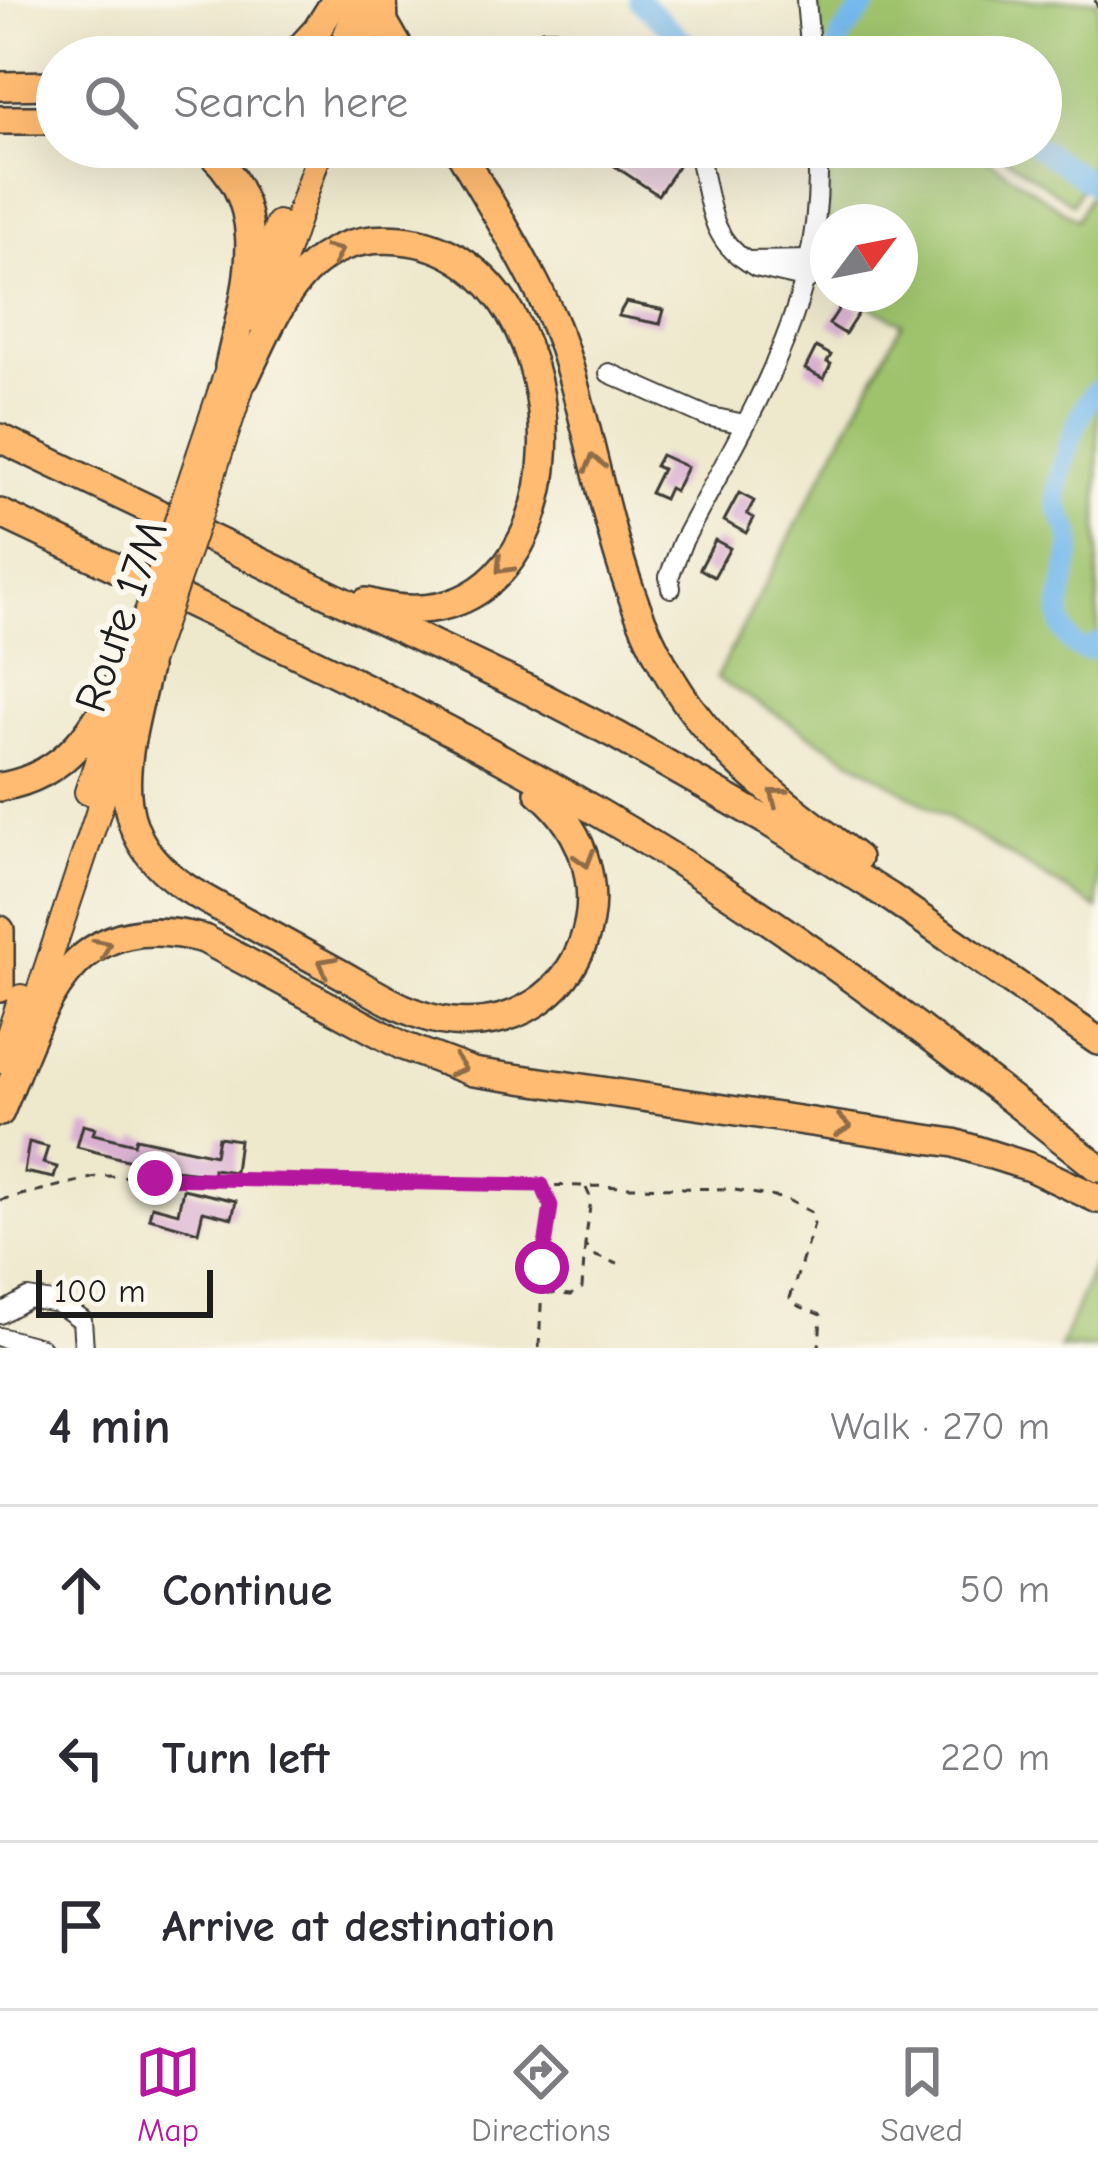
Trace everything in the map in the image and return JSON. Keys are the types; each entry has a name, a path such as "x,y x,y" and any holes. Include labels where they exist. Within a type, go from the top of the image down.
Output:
{"highway":[{"path":"311,36 336,0"},
{"path":"383,0 384,22 392,36"},
{"path":"0,86 36,85"},
{"path":"0,120 36,120"},
{"path":"222,168 235,183 252,235 237,372"},
{"path":"468,168 557,332 630,596 678,690 724,749 758,781 1002,972"},
{"path":"237,372 305,271 352,244 407,240 463,262 493,290 527,352 540,400 543,471 533,517 516,552 481,587 436,606 392,608 294,578"},
{"path":"0,438 529,689 702,783 890,897 1098,1040"},
{"path":"0,513 441,726 595,811 800,941 956,1055 1098,1168"},
{"path":"0,532 124,572"},
{"path":"139,663 124,782 138,839 162,871 404,1009 444,1021 479,1022 522,1009 565,973 585,938 592,882 581,843 556,806 441,726"},
{"path":"0,787 34,778 67,760 139,663"},
{"path":"0,930 0,988"},
{"path":"0,1112 48,996 68,969 114,940 168,932 204,939 403,1046 473,1072 939,1140 1030,1167 1098,1199"}],"main road":[{"path":"345,36 361,0"},
{"path":"366,36 383,0"},
{"name":"Route 17M","path":"0,1061 154,621 237,372 298,168"},
{"name":"Route 17M","path":"237,372 313,168"},
{"name":"Route 17M","path":"0,1112 139,663"}],"street":[{"path":"806,0 809,36"},
{"path":"671,588 669,577 682,543 783,347 810,270 756,268 735,254 712,216 702,168"},
{"path":"818,204 819,168"},
{"path":"609,373 706,416 744,424"},
{"path":"0,1314 28,1298 58,1303 82,1320 84,1348"},
{"path":"0,1337 40,1348"}],"path":[{"path":"1095,0 1098,8"},
{"path":"0,1200 100,1176 729,1189 786,1199 806,1208 814,1224 790,1298 821,1315 819,1348"},
{"path":"539,1348 551,1206 542,1185"},
{"path":"542,1283 554,1294 578,1293 591,1199 585,1186"},
{"path":"586,1245 593,1255 618,1264"}],"green space":[{"path":"817,0 1098,0 1098,153 1073,204 1020,168 1062,168 1062,36 820,36"},
{"path":"828,168 1000,168 1077,220 1098,179 1098,909 716,678 902,323 881,312 918,312 918,204 828,204"},
{"path":"1096,1259 1098,1348 1060,1348"}],"building":[{"path":"618,168 676,168 658,195"},
{"path":"626,302 664,310 660,324 618,316"},
{"path":"837,312 859,312 845,334 829,324"},
{"path":"816,347 831,355 824,379 805,369"},
{"path":"661,455 687,467 675,491 669,488 664,499 650,493 662,469 655,466"},
{"path":"739,493 754,501 747,514 754,518 746,533 724,521"},
{"path":"715,540 730,548 714,577 700,569"},
{"path":"83,1125 95,1128 93,1134 134,1144 136,1138 215,1155 218,1137 239,1140 235,1172 213,1169 213,1175 154,1167 77,1147"},
{"path":"29,1142 48,1147 43,1163 57,1167 54,1178 24,1172"},
{"path":"183,1189 236,1201 232,1218 203,1211 198,1232 149,1218 152,1206 178,1213"}],"waterway":[{"path":"639,0 678,36"},
{"path":"842,36 870,0"},
{"path":"1062,164 1098,188"},
{"path":"1098,390 1071,440 1057,500 1072,543 1062,626 1078,648 1087,650 1098,644"}],"route":[{"path":"155,1178 542,1185 551,1206 542,1267"}]}
